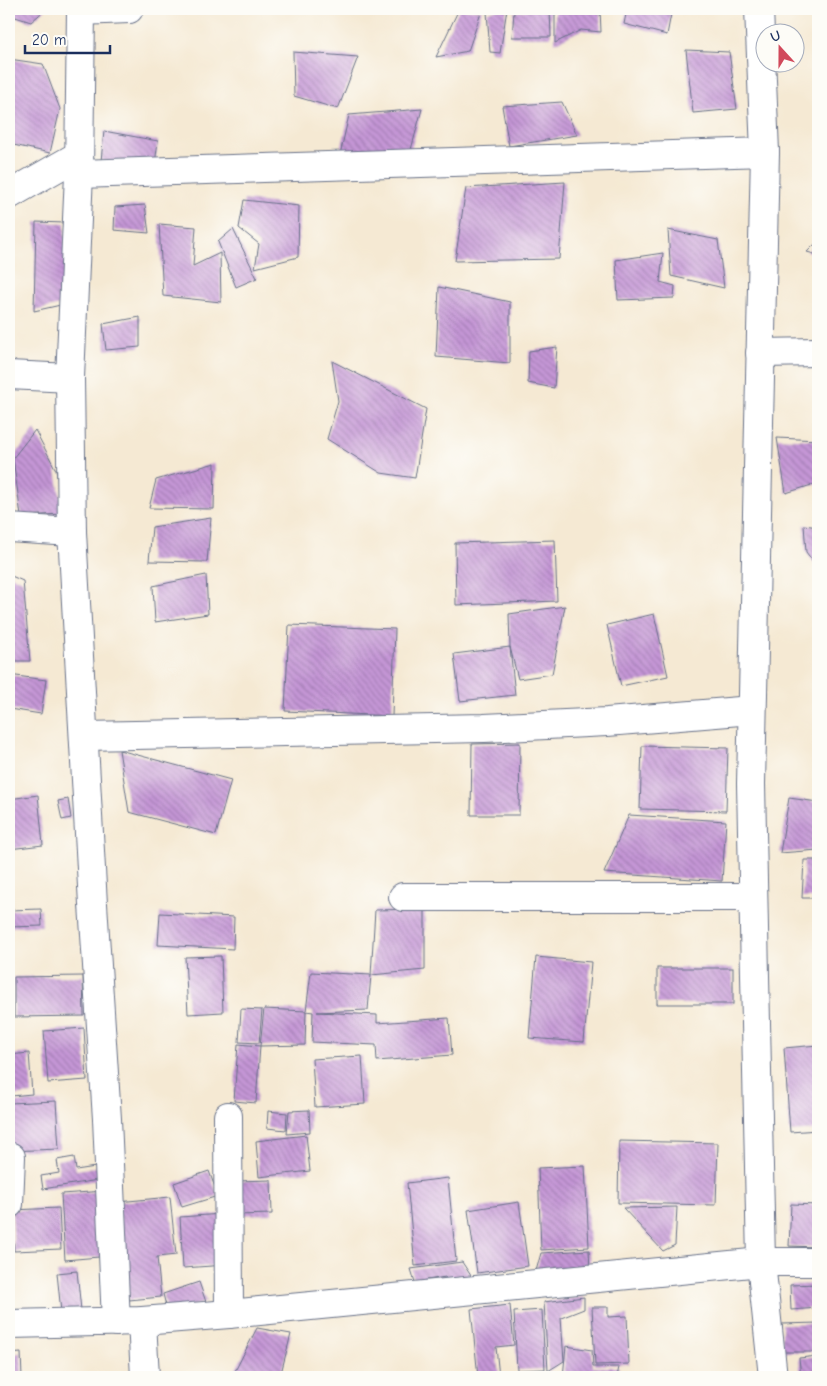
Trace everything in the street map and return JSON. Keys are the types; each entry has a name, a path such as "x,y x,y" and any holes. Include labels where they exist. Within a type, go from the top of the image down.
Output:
{"street":[{"path":"129,9 81,10 79,164 70,378 72,532 92,904 107,1119 129,1322 145,1377"},
{"path":"759,9 765,152 750,784 760,1262 773,1377"},
{"path":"9,196 79,164 765,152"},
{"path":"760,353 818,352"},
{"path":"9,375 70,378"},
{"path":"9,528 72,532"},
{"path":"84,736 484,728 607,722 752,710"},
{"path":"403,897 753,897"},
{"path":"228,1116 229,1314"},
{"path":"9,1204 11,1157"},
{"path":"9,1324 129,1322 229,1314 760,1262 818,1262"}],"building":[{"path":"9,9 46,9 31,22 9,15"},
{"path":"459,9 482,10 468,51 436,57"},
{"path":"507,9 500,53 490,52 487,12"},
{"path":"550,9 551,37 512,37 514,12"},
{"path":"555,9 600,9 601,32 581,30 555,43"},
{"path":"627,9 672,9 667,35 624,24"},
{"path":"686,50 729,52 737,109 693,113"},
{"path":"293,52 358,57 338,109 294,96"},
{"path":"9,59 43,64 60,109 50,153 9,144"},
{"path":"562,102 577,135 509,146 502,106"},
{"path":"422,109 409,157 339,159 349,115"},
{"path":"104,131 158,141 155,164 101,161"},
{"path":"565,182 559,259 455,261 466,188"},
{"path":"244,200 299,206 298,257 255,268 259,244 239,228"},
{"path":"145,205 149,233 114,230 115,207"},
{"path":"36,222 65,223 65,304 34,311"},
{"path":"159,224 196,227 193,266 220,253 221,302 163,296"},
{"path":"233,229 257,278 236,287 218,242"},
{"path":"668,230 718,240 724,288 671,276"},
{"path":"818,241 818,255 807,252"},
{"path":"663,253 660,282 675,286 674,298 618,300 616,260"},
{"path":"439,287 510,302 510,363 436,357"},
{"path":"140,317 140,347 106,350 103,324"},
{"path":"557,347 554,388 528,383 529,351"},
{"path":"332,361 426,409 415,478 381,473 327,439 338,401"},
{"path":"35,430 56,470 63,514 21,516 13,458"},
{"path":"777,438 818,440 818,483 786,493"},
{"path":"215,463 214,509 149,508 156,480"},
{"path":"211,518 207,562 149,561 152,527"},
{"path":"804,525 818,527 818,568 806,552"},
{"path":"555,540 557,601 456,605 455,543"},
{"path":"9,575 23,581 30,661 9,661"},
{"path":"206,575 208,614 155,622 153,586"},
{"path":"565,606 552,674 518,679 510,647 509,614"},
{"path":"654,614 668,676 621,686 607,625"},
{"path":"289,625 395,629 392,716 285,711"},
{"path":"510,647 515,695 460,701 454,654"},
{"path":"9,675 46,680 41,714 9,709"},
{"path":"520,743 519,815 471,815 472,744"},
{"path":"642,746 728,748 726,811 640,809"},
{"path":"119,750 231,780 216,835 129,812"},
{"path":"38,795 43,845 9,849 9,799"},
{"path":"789,798 818,802 818,850 780,853"},
{"path":"68,799 71,818 62,820 58,801"},
{"path":"629,815 726,821 722,881 604,873"},
{"path":"804,860 818,860 818,898 802,898"},
{"path":"41,909 42,926 9,927 9,910"},
{"path":"425,909 425,970 371,975 375,910"},
{"path":"160,913 234,917 233,949 158,945"},
{"path":"221,956 223,1012 188,1014 185,957"},
{"path":"536,957 591,962 584,1042 529,1038"},
{"path":"657,968 733,968 733,1004 657,1004"},
{"path":"311,972 371,975 368,1010 317,1012 377,1015 377,1023 449,1018 452,1055 377,1061 376,1045 312,1042 313,1012 306,1011"},
{"path":"83,976 84,1016 14,1017 14,977"},
{"path":"241,1009 262,1010 259,1043 239,1042"},
{"path":"264,1009 306,1011 305,1045 260,1046"},
{"path":"84,1028 87,1080 48,1083 44,1031"},
{"path":"238,1044 260,1046 256,1103 234,1101"},
{"path":"818,1045 818,1130 790,1132 784,1048"},
{"path":"29,1053 32,1094 11,1096 9,1055"},
{"path":"362,1056 365,1104 315,1107 312,1059"},
{"path":"56,1101 59,1149 9,1151 9,1103"},
{"path":"309,1110 310,1132 287,1134 289,1111"},
{"path":"268,1111 287,1113 286,1130 267,1128"},
{"path":"306,1135 310,1171 259,1177 256,1141"},
{"path":"619,1141 718,1143 716,1205 618,1203"},
{"path":"74,1157 76,1170 102,1166 104,1179 43,1189 41,1176 59,1173 57,1160"},
{"path":"585,1166 589,1247 541,1250 538,1168"},
{"path":"209,1171 218,1196 182,1207 174,1183"},
{"path":"448,1178 456,1261 415,1266 407,1183"},
{"path":"271,1180 272,1214 237,1215 236,1181"},
{"path":"105,1191 110,1256 65,1260 61,1194"},
{"path":"170,1197 176,1255 157,1257 161,1297 129,1300 118,1202"},
{"path":"519,1202 528,1266 477,1273 468,1210"},
{"path":"791,1204 818,1205 818,1247 789,1246"},
{"path":"677,1207 675,1245 663,1251 623,1208"},
{"path":"59,1208 61,1249 14,1251 12,1210"},
{"path":"222,1214 226,1265 183,1268 180,1217"},
{"path":"589,1250 590,1270 536,1271 541,1253"},
{"path":"462,1262 477,1285 452,1288 445,1277 415,1282 411,1269"},
{"path":"77,1271 81,1310 61,1312 57,1273"},
{"path":"199,1282 206,1302 168,1314 163,1294"},
{"path":"818,1284 818,1308 791,1310 790,1285"},
{"path":"584,1297 584,1309 561,1318 564,1361 548,1371 544,1302"},
{"path":"510,1305 514,1345 496,1347 499,1377 478,1377 471,1309"},
{"path":"592,1307 608,1307 608,1317 627,1316 629,1364 595,1365"},
{"path":"542,1310 545,1369 517,1370 514,1312"},
{"path":"818,1323 818,1352 782,1352 782,1324"},
{"path":"257,1328 291,1334 280,1377 232,1377"},
{"path":"566,1346 592,1350 593,1367 619,1367 617,1377 563,1377"},
{"path":"21,1353 22,1377 9,1377 9,1354"},
{"path":"818,1356 818,1377 801,1377 799,1358"}]}
